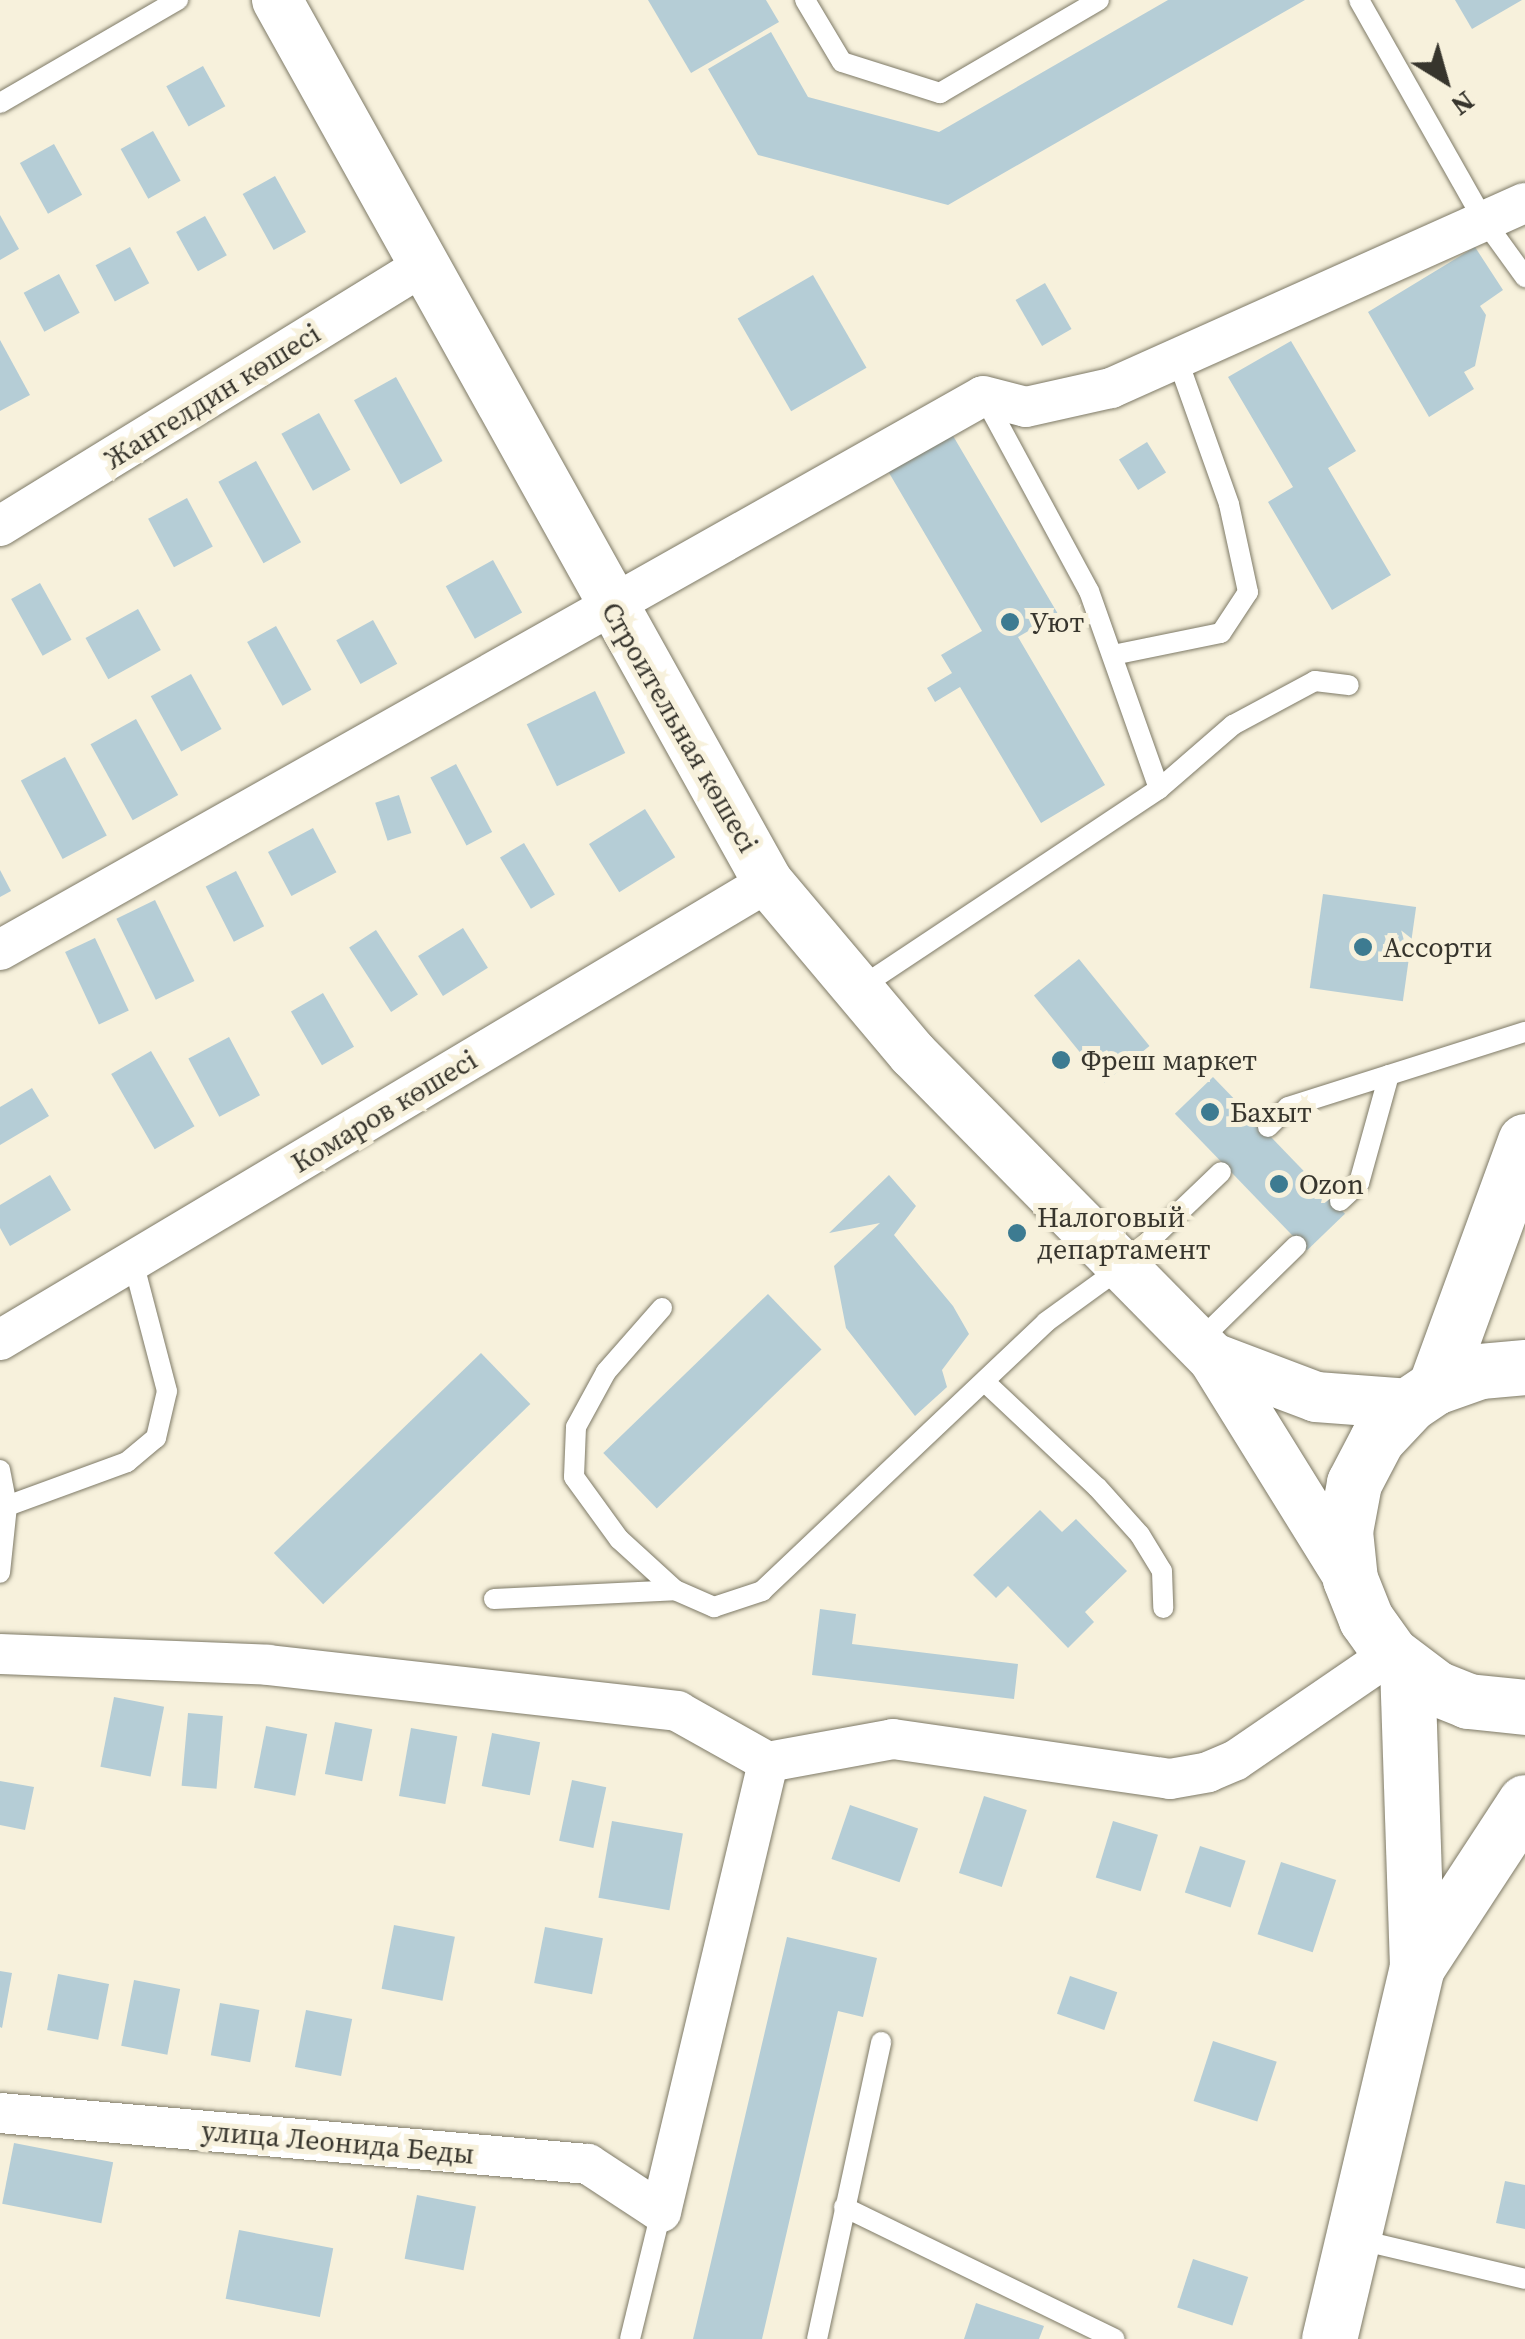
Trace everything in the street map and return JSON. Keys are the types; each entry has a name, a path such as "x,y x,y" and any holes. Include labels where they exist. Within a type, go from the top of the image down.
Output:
{"main road":[{"path":"1423,1395 1525,1149"},
{"path":"1525,1367 1480,1370 1423,1395 1376,1439 1354,1483 1346,1530 1350,1579 1366,1619 1399,1661 1436,1688 1468,1701 1525,1707"},
{"path":"1329,2339 1417,1967 1399,1661"},
{"path":"1417,1967 1525,1802"}],"street":[{"name":"Строительная көшесі","path":"277,0 768,882 913,1054 1205,1351"},
{"path":"0,950 983,396 1026,407 1054,404 1110,388 1178,361 1482,219 1525,203"},
{"name":"Жангелдин көшесі","path":"0,526 424,266"},
{"name":"Комаров көшесі","path":"0,1340 768,882"},
{"path":"1205,1351 1316,1397 1423,1395"},
{"path":"1205,1351 1350,1579"},
{"path":"0,1654 269,1664 677,1712 768,1762 894,1739 1170,1779 1208,1772 1236,1760 1399,1661"},
{"path":"661,2212 768,1762"},
{"name":"улица Леонида Беды","path":"0,2113 588,2164 661,2212"}],"lane":[{"path":"0,103 178,0"},
{"path":"805,0 842,62 940,92 1099,0"},
{"path":"1359,0 1482,219 1525,277"},
{"path":"1114,655 1221,633 1248,592 1229,504 1178,361"},
{"path":"983,396 1089,591 1159,789"},
{"path":"858,989 1159,789 1233,724 1314,681 1350,685"},
{"path":"1268,1126 1288,1107 1525,1032"},
{"path":"1340,1201 1359,1184 1389,1075"},
{"path":"662,1308 606,1372 576,1427 574,1477 618,1539 674,1590 714,1607 762,1591 1046,1322 1122,1267 1221,1172"},
{"path":"1205,1351 1296,1246"},
{"path":"7,1506 127,1462 156,1438 167,1392 133,1261"},
{"path":"985,1382 1098,1486 1140,1536 1162,1571 1163,1608"},
{"path":"0,1470 7,1506 0,1573"},
{"path":"494,1599 674,1590"},
{"path":"817,2339 882,2042"},
{"path":"844,2208 1115,2339"},
{"path":"630,2339 661,2212"},
{"path":"1354,2238 1525,2278"}],"building":[{"path":"648,0 766,0 779,22 691,73"},
{"path":"1168,0 1305,0 948,205 758,155 708,69 771,32 808,97 939,132"},
{"path":"1455,0 1522,0 1472,29"},
{"path":"203,66 225,106 189,127 166,86"},
{"path":"153,131 181,181 148,199 121,149"},
{"path":"54,144 82,195 48,214 20,163"},
{"path":"275,176 306,232 274,250 243,194"},
{"path":"0,215 19,249 0,260"},
{"path":"205,216 227,255 198,271 176,232"},
{"path":"130,247 149,283 115,302 96,265"},
{"path":"1475,247 1503,290 1480,306 1486,315 1475,366 1464,372 1474,389 1429,417 1368,312"},
{"path":"59,274 80,313 44,332 24,293"},
{"path":"813,275 866,368 791,411 738,318"},
{"path":"1045,283 1072,329 1042,346 1016,300"},
{"path":"0,340 30,395 0,411"},
{"path":"1291,341 1356,451 1328,468 1391,575 1332,610 1268,502 1293,487 1228,377"},
{"path":"396,377 443,461 401,484 354,400"},
{"path":"319,413 351,470 313,491 281,434"},
{"name":"Уют","path":"949,429 1058,614 1018,637 1105,785 1041,823 960,687 935,702 927,688 952,673 941,655 982,631 885,466"},
{"path":"1147,442 1166,473 1138,490 1119,459"},
{"path":"256,461 301,542 263,563 218,482"},
{"path":"187,498 213,547 174,567 148,519"},
{"path":"493,560 522,612 475,639 446,586"},
{"path":"40,583 72,640 43,656 11,599"},
{"path":"138,609 161,650 108,679 86,638"},
{"path":"373,620 397,664 361,684 336,640"},
{"path":"276,626 311,690 283,706 247,642"},
{"path":"191,674 222,729 181,751 151,696"},
{"path":"595,691 625,753 557,786 527,724"},
{"path":"136,719 178,795 133,820 91,744"},
{"path":"65,757 107,836 63,859 21,780"},
{"path":"456,764 492,832 467,846 430,778"},
{"path":"399,795 411,833 388,841 375,803"},
{"path":"645,809 675,857 619,892 589,844"},
{"path":"313,828 336,872 291,896 268,852"},
{"path":"524,843 555,894 531,909 500,857"},
{"path":"0,870 11,891 0,897"},
{"path":"236,871 264,926 234,942 206,886"},
{"name":"Ассорти","path":"1323,894 1416,907 1403,1001 1310,988"},
{"path":"155,900 194,981 156,1000 116,919"},
{"path":"463,928 488,968 443,996 418,956"},
{"path":"376,930 418,995 391,1012 349,947"},
{"path":"95,938 129,1011 99,1024 65,952"},
{"path":"1079,959 1149,1046 1104,1083 1034,996"},
{"path":"323,993 354,1047 322,1065 291,1012"},
{"path":"229,1037 260,1095 219,1117 188,1059"},
{"path":"151,1051 194,1126 155,1149 111,1074"},
{"path":"1213,1077 1345,1214 1307,1250 1175,1114"},
{"path":"32,1088 49,1116 0,1145 0,1107"},
{"path":"50,1175 71,1210 10,1246 0,1228 0,1205"},
{"path":"889,1175 916,1206 894,1235 953,1306 969,1334 942,1370 947,1387 915,1416 846,1328 834,1266 880,1223 829,1233"},
{"path":"768,1294 821,1349 657,1508 603,1453"},
{"path":"481,1353 530,1404 323,1604 274,1553"},
{"path":"1040,1510 1062,1532 1076,1519 1127,1571 1085,1612 1094,1622 1068,1648 1008,1586 996,1598 973,1575"},
{"path":"820,1609 856,1614 852,1644 1018,1664 1014,1699 812,1675"},
{"path":"114,1697 164,1707 151,1776 100,1767"},
{"path":"188,1713 223,1716 217,1789 182,1786"},
{"path":"335,1722 372,1729 362,1781 325,1774"},
{"path":"266,1726 307,1734 295,1796 254,1788"},
{"path":"411,1728 457,1736 445,1804 399,1796"},
{"path":"492,1733 540,1742 530,1795 482,1786"},
{"path":"572,1780 606,1787 593,1848 559,1841"},
{"path":"0,1781 34,1787 25,1830 0,1825"},
{"path":"984,1796 1027,1810 1002,1887 959,1873"},
{"path":"850,1805 918,1828 900,1882 831,1859"},
{"path":"612,1821 683,1834 669,1910 598,1898"},
{"path":"1113,1821 1158,1835 1141,1891 1096,1877"},
{"path":"1200,1846 1246,1861 1231,1907 1185,1893"},
{"path":"1281,1862 1336,1880 1313,1952 1258,1934"},
{"path":"394,1925 455,1937 442,2001 382,1989"},
{"path":"545,1927 603,1938 592,1994 534,1983"},
{"path":"787,1937 877,1958 863,2017 838,2011 762,2339 693,2339"},
{"path":"0,1971 12,1973 2,2028 0,2027"},
{"path":"58,1974 109,1984 98,2040 47,2030"},
{"path":"1070,1976 1117,1992 1104,2030 1057,2014"},
{"path":"134,1980 180,1989 167,2055 121,2046"},
{"path":"220,2003 259,2010 250,2062 211,2055"},
{"path":"306,2010 352,2019 341,2076 295,2067"},
{"path":"1213,2041 1277,2062 1257,2122 1194,2101"},
{"path":"14,2143 113,2162 101,2223 2,2204"},
{"path":"1505,2181 1525,2185 1525,2229 1496,2223"},
{"path":"417,2195 476,2206 463,2270 405,2259"},
{"path":"239,2230 333,2248 320,2317 226,2299"},
{"path":"1193,2259 1248,2277 1232,2325 1177,2308"},
{"path":"976,2303 1044,2326 1039,2339 964,2339"}],"place":[{"name":"Уют","path":"1010,622"},
{"name":"Ассорти","path":"1363,947"},
{"name":"Фреш маркет","path":"1061,1060"},
{"name":"Бахыт","path":"1210,1112"},
{"name":"Ozon","path":"1279,1184"},
{"name":"Налоговый департамент","path":"1017,1233"}]}
